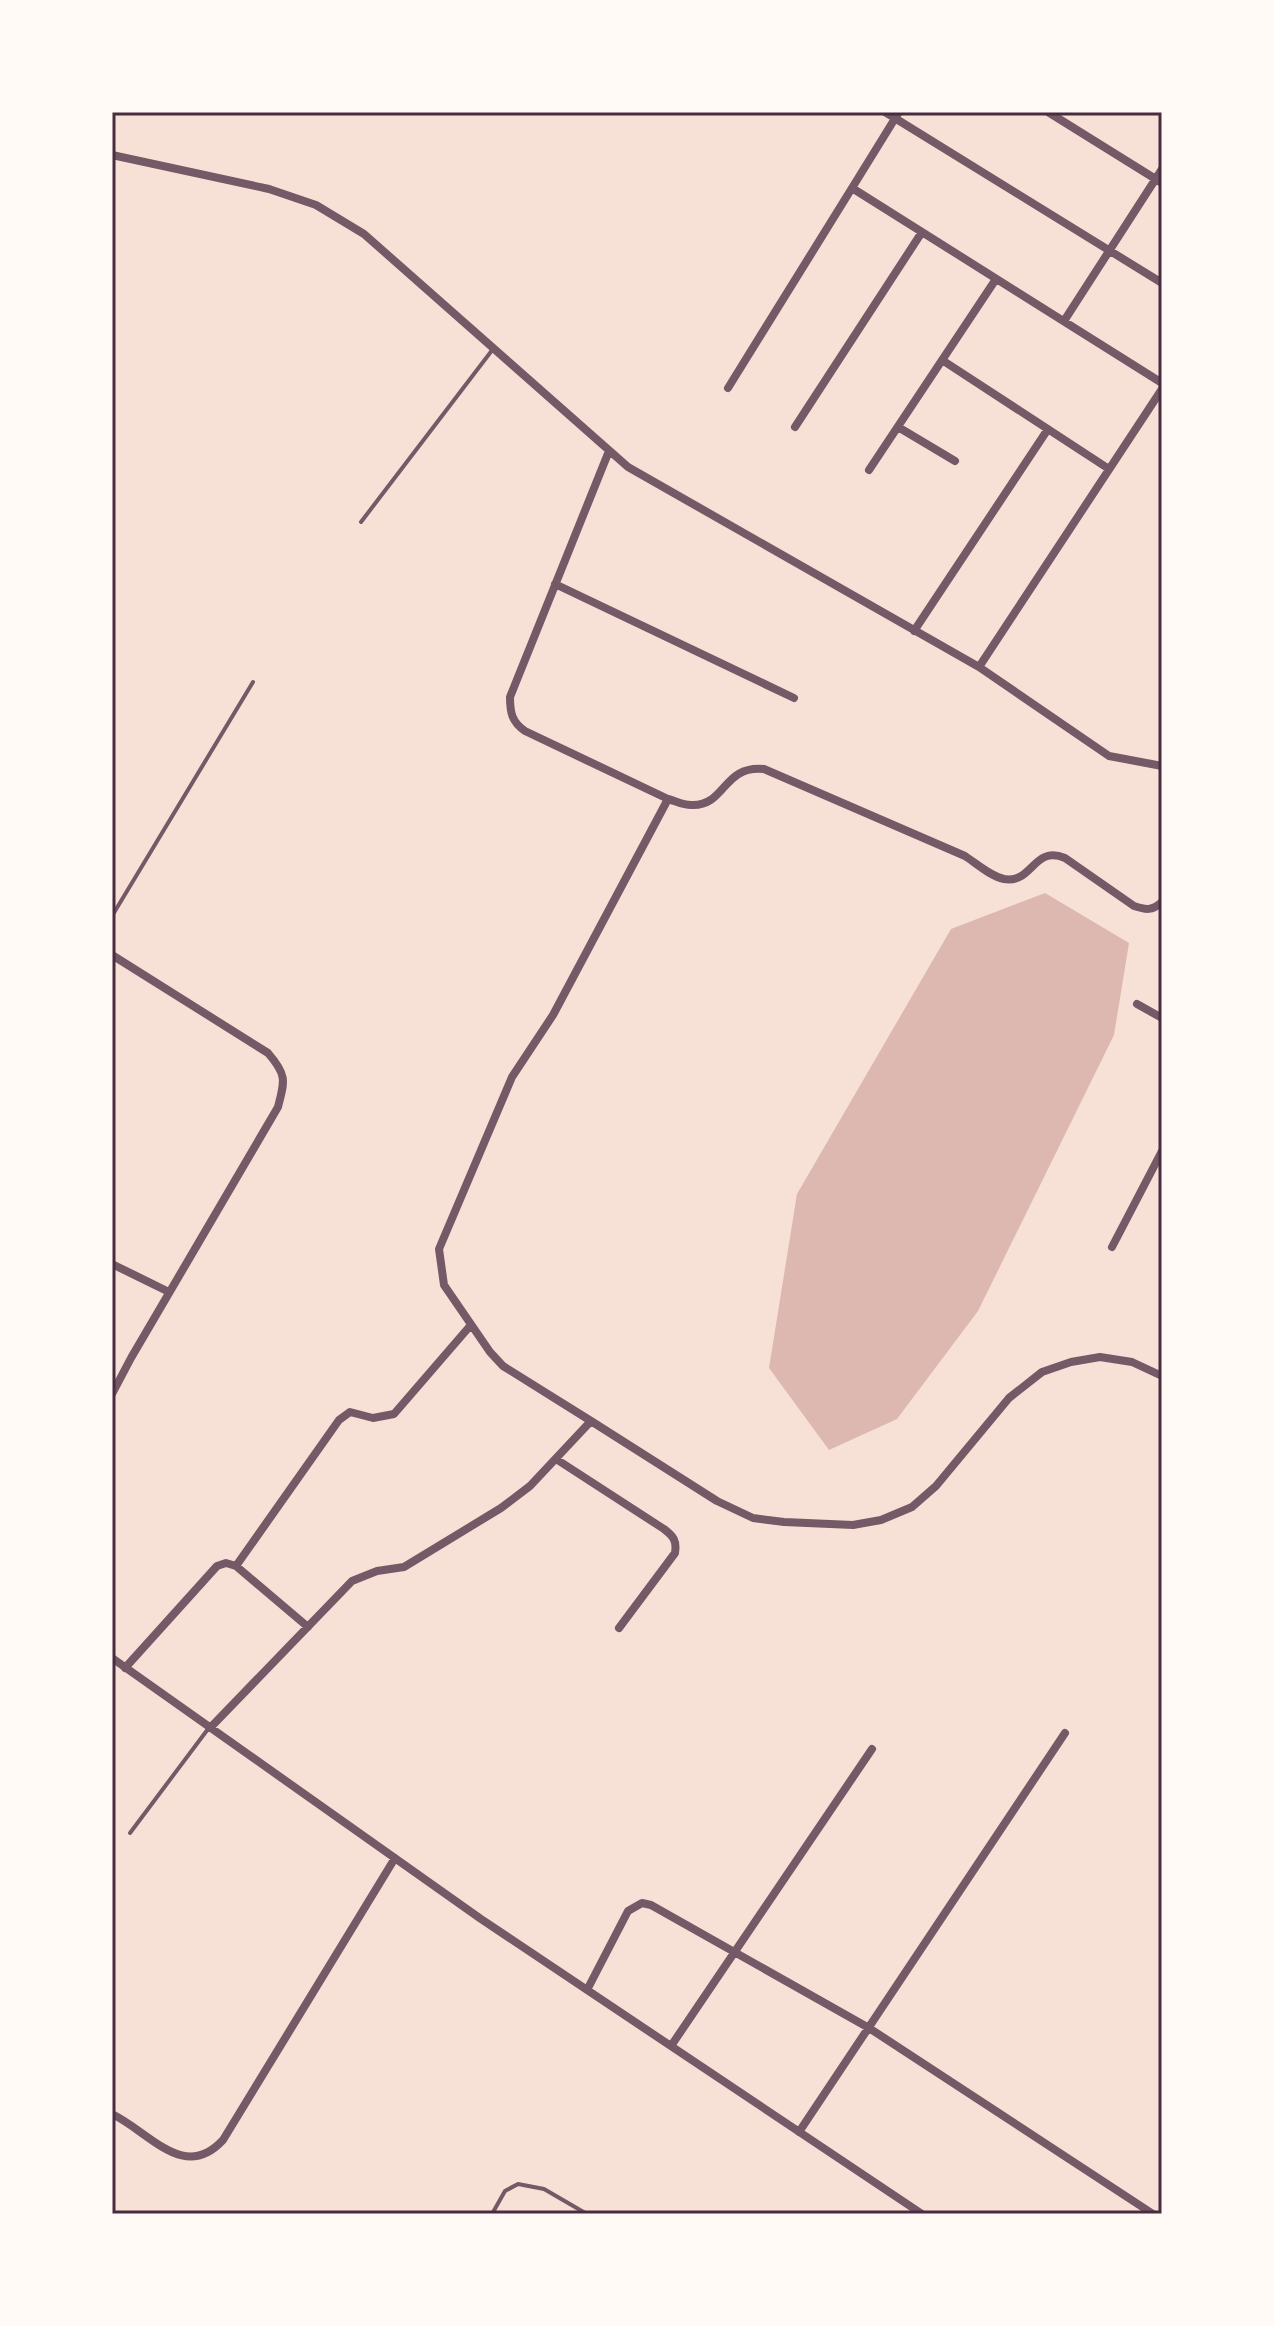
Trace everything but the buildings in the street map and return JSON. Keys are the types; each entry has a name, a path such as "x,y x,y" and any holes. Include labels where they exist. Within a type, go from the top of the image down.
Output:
{"street":[{"path":"885,112 897,115 1162,283"},
{"path":"1048,112 1159,181"},
{"path":"728,388 897,115"},
{"path":"112,155 269,189 316,205 364,234 628,467 979,667 1109,756 1162,766"},
{"path":"1064,321 1159,181 1162,169"},
{"path":"852,188 1162,383"},
{"path":"795,427 922,232"},
{"path":"869,470 996,279"},
{"path":"942,360 1109,469"},
{"path":"979,667 1162,389"},
{"path":"898,427 955,461"},
{"path":"914,631 1048,429"},
{"path":"609,451 510,697 514,723 668,799 690,806 703,804 714,797 739,771 764,769 965,856 995,876 1008,880 1025,874 1043,857 1053,854 1065,858 1134,906 1144,910 1154,909 1162,902"},
{"path":"555,584 794,698"},
{"path":"668,799 553,1015 512,1077 439,1249 444,1285 470,1326 503,1366 717,1501 753,1518 853,1525 881,1520 912,1507 936,1486 1009,1398 1042,1372 1071,1362 1100,1357 1132,1362 1162,1376"},
{"path":"112,955 268,1053 281,1068 285,1083 278,1107 112,1394"},
{"path":"1137,1004 1162,1018"},
{"path":"1112,1247 1162,1151"},
{"path":"112,1264 169,1292"},
{"path":"236,1566 339,1420 350,1412 373,1418 394,1414 470,1326"},
{"path":"210,1728 352,1581 377,1571 404,1567 516,1498 591,1421"},
{"path":"556,1459 664,1529 677,1544 675,1553 619,1628"},
{"path":"125,1668 217,1566 226,1563 236,1566 308,1627"},
{"path":"113,1661 587,1990 922,2214"},
{"path":"799,2132 1065,1733"},
{"path":"671,2046 872,1749"},
{"path":"112,2114 178,2157 211,2153 223,2140 395,1858"},
{"path":"587,1990 628,1911 642,1903 651,1905 869,2028 1153,2214"}],"lane":[{"path":"361,522 494,348"},
{"path":"112,916 253,682"},
{"path":"130,1833 210,1728"},
{"path":"492,2214 505,2191 518,2184 544,2189 587,2214"}],"shaded area":[{"path":"1045,893 1129,943 1114,1035 978,1311 897,1419 829,1450 769,1368 797,1194 951,929"}]}
